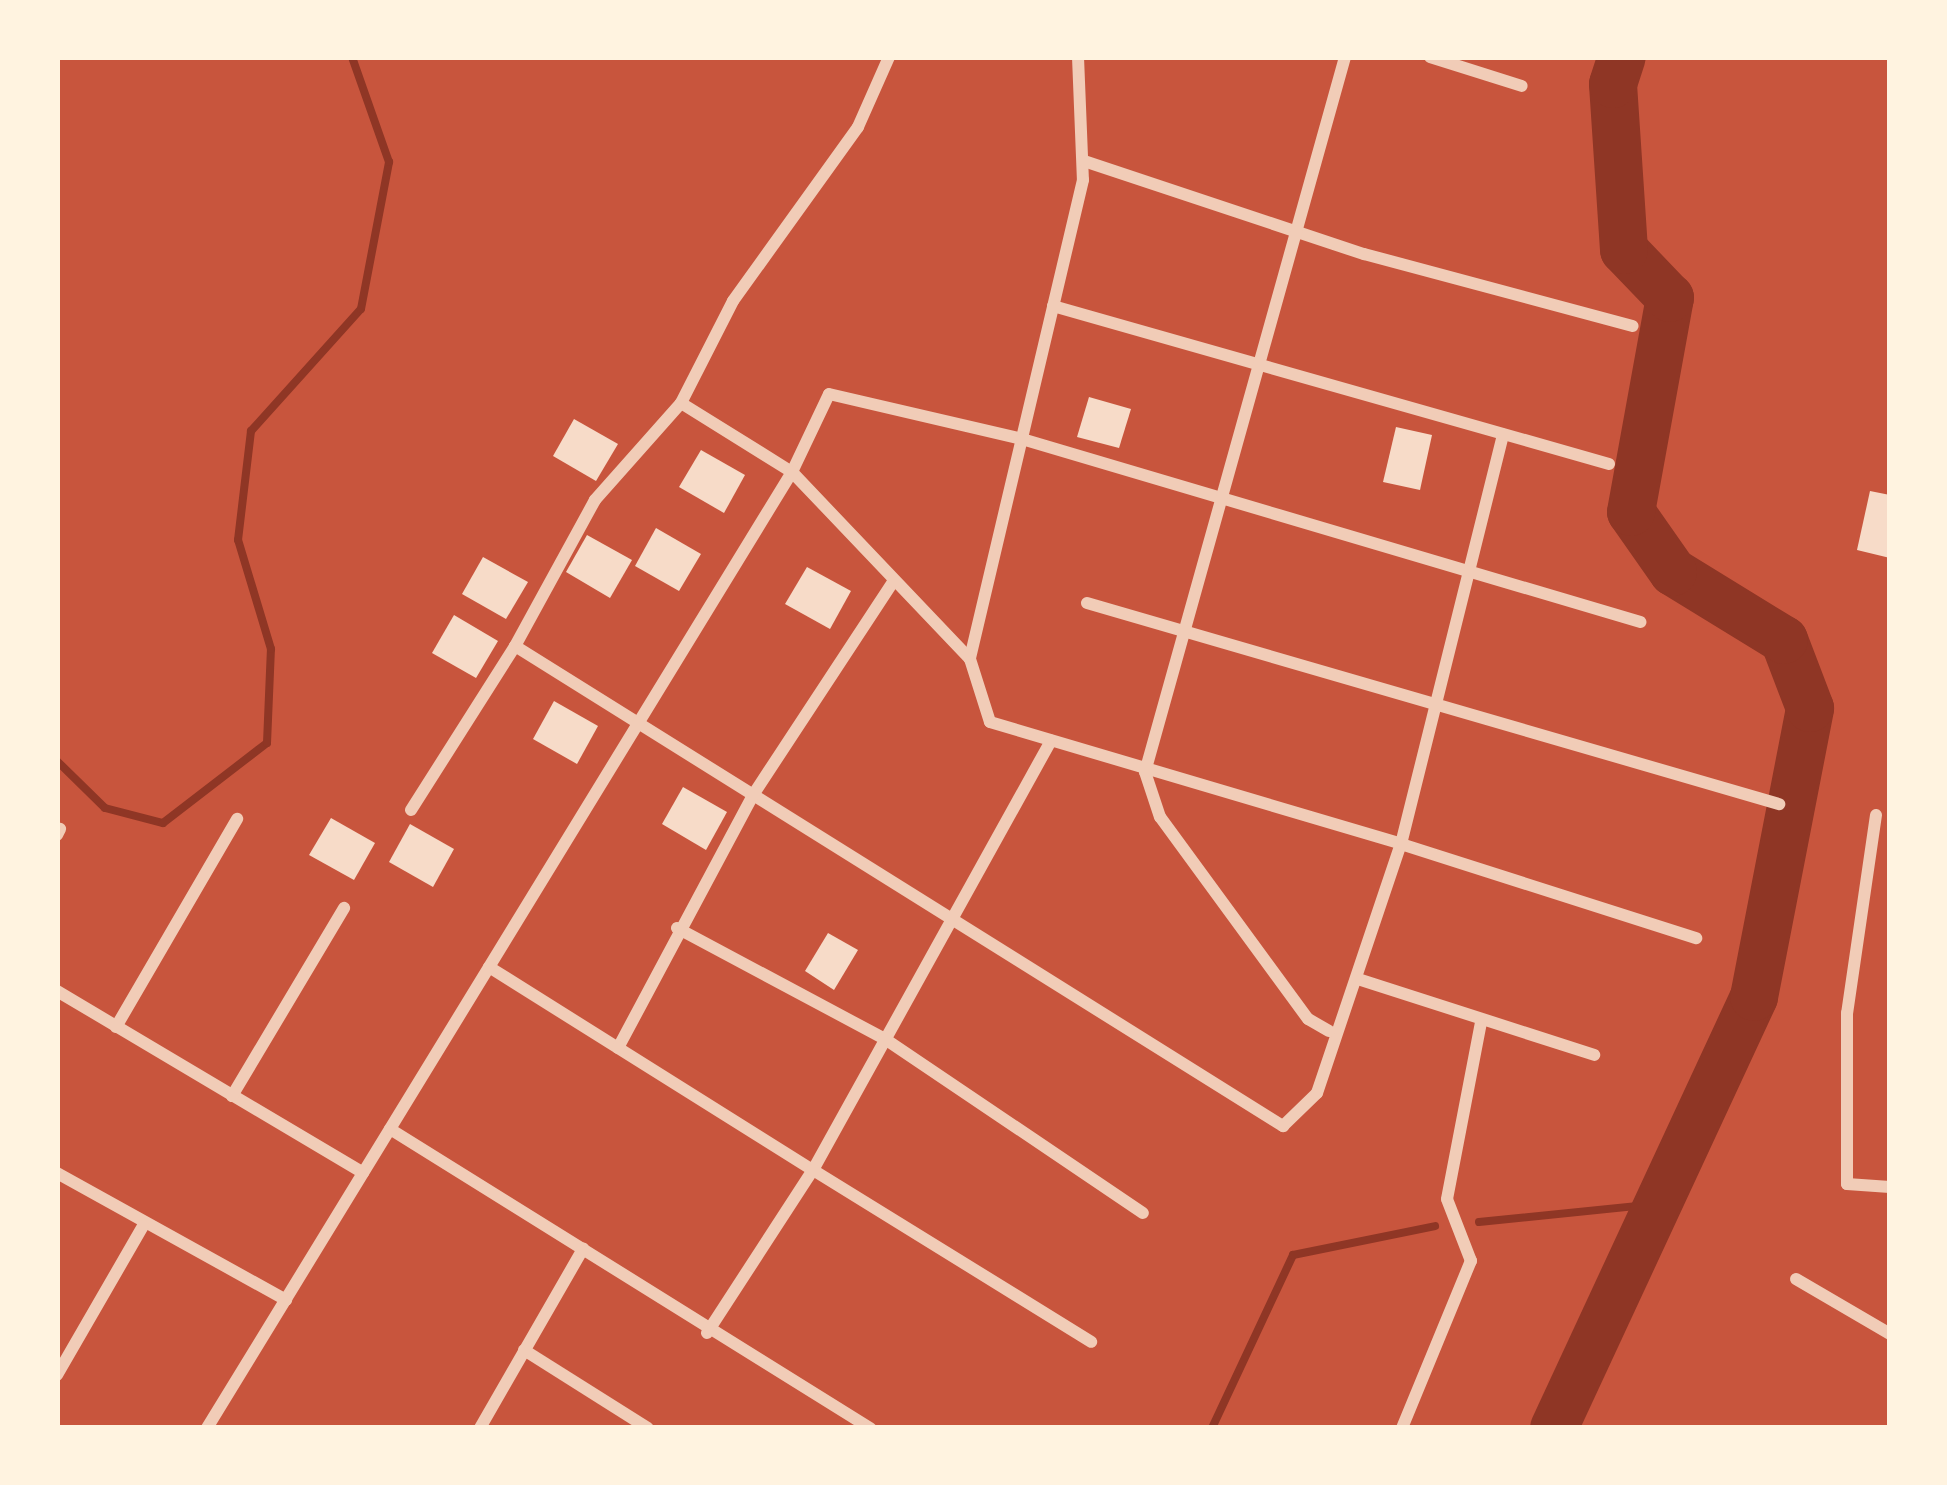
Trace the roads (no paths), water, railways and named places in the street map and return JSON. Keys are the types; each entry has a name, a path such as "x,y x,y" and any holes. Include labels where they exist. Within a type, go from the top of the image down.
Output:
{"street":[{"path":"411,810 515,646 595,500 681,403 733,301 858,127 889,57"},
{"path":"970,659 1084,161 1078,57"},
{"path":"1329,1031 1307,1019 1160,817 1145,772 1345,57"},
{"path":"1430,57 1522,86"},
{"path":"1084,161 1296,232 1632,326"},
{"path":"1053,305 1610,464"},
{"path":"207,1428 792,472 830,394 1022,439 1220,503 1640,622"},
{"path":"681,403 792,472 970,659 990,722 1696,938"},
{"path":"515,646 1283,1126 1317,1093 1329,1031 1361,980 1473,573 1503,434"},
{"path":"618,1048 677,928 753,795 894,580"},
{"path":"1087,603 1779,804"},
{"path":"707,1333 813,1170 1051,741"},
{"path":"1876,814 1847,1013 1847,1184 1890,1186"},
{"path":"116,1027 237,819"},
{"path":"232,1096 344,908"},
{"path":"677,928 885,1039 1143,1213"},
{"path":"489,968 1091,1342"},
{"path":"1361,980 1481,1023 1594,1055"},
{"path":"57,991 363,1173"},
{"path":"1402,1428 1471,1261 1447,1199 1481,1023"},
{"path":"390,1129 707,1333 870,1428"},
{"path":"57,1174 143,1226 286,1300"},
{"path":"57,1375 143,1226"},
{"path":"479,1428 583,1249"},
{"path":"1796,1279 1890,1334"},
{"path":"524,1350 648,1428"},
{"path":"840,1428 849,1415"}],"waterway":[{"path":"57,761 105,808 163,823 267,743 271,649 238,540 251,431 361,309 389,162 352,57"},
{"path":"1554,1428 1754,997 1810,708 1784,640 1673,572 1631,512 1670,298 1624,250 1613,84 1622,57"},
{"path":"1479,1222 1655,1204"},
{"path":"1212,1428 1293,1255 1435,1226"}]}
